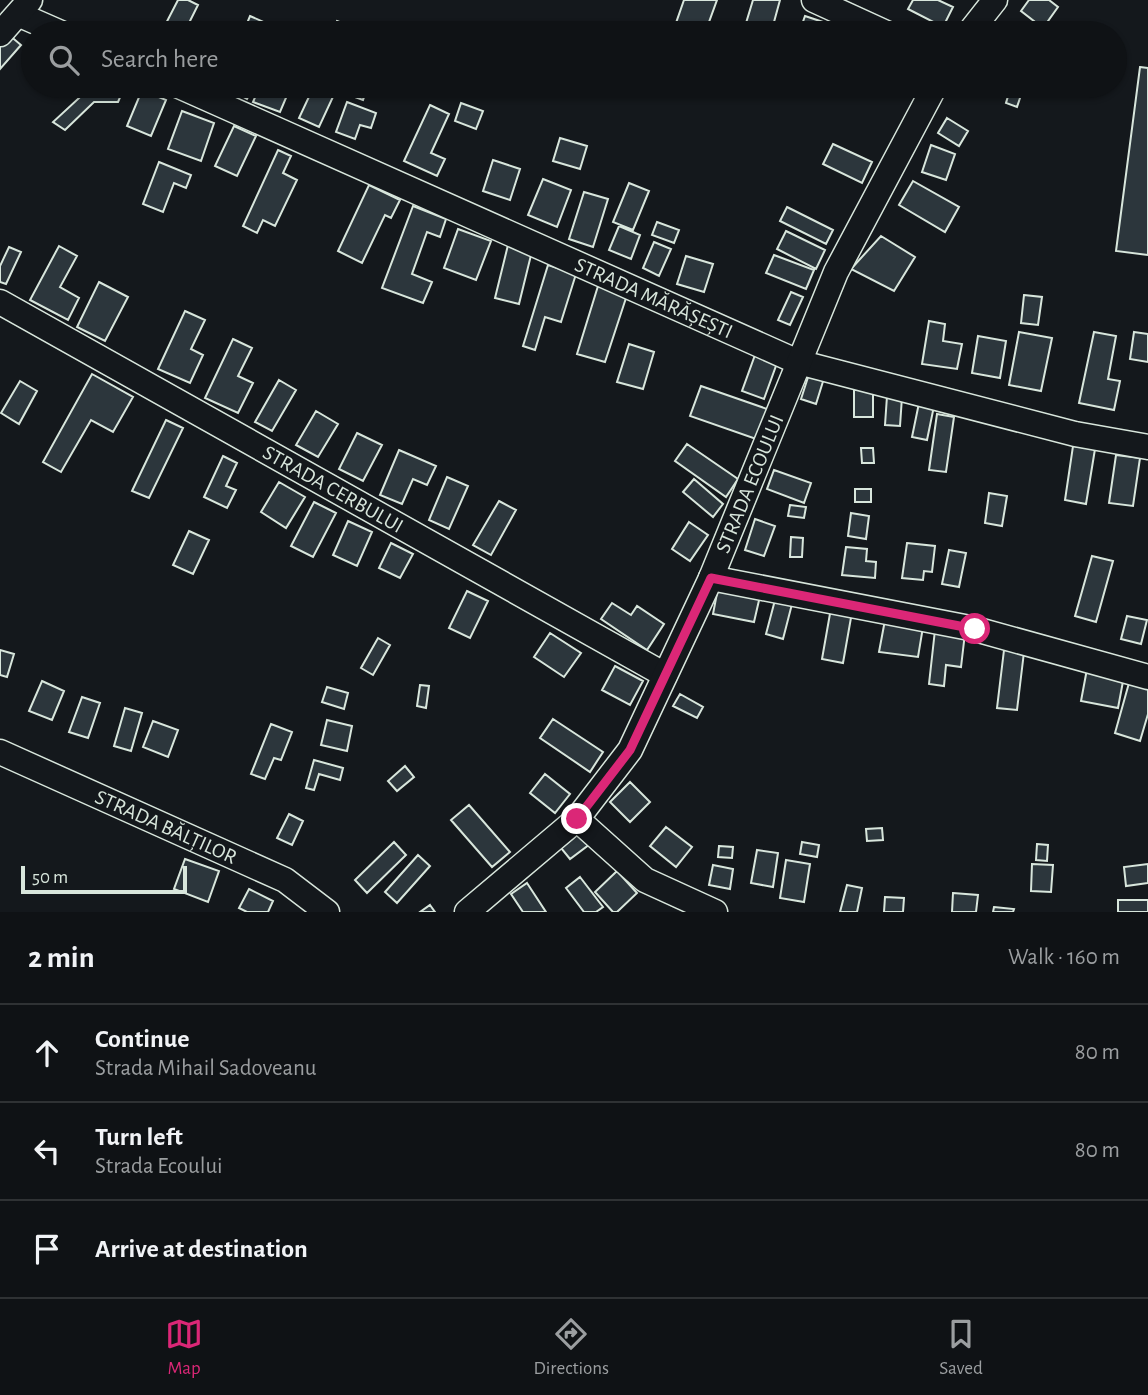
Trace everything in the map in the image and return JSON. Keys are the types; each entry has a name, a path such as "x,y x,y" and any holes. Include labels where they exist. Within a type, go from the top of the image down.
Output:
{"street":[{"path":"814,0 860,21"},
{"path":"978,21 995,0"},
{"path":"0,34 25,7 44,21"},
{"name":"STRADA MĂRĂȘEȘTI","path":"206,98 798,362 1075,434 1148,447"},
{"name":"STRADA ECOULUI","path":"467,912 577,819 630,750 711,578 836,272 929,98"},
{"name":"STRADA CERBULUI","path":"0,302 665,675"},
{"path":"711,578 975,629 1148,677"},
{"name":"STRADA BĂLȚILOR","path":"0,752 285,880 327,912"},
{"path":"577,819 645,880 715,912"}],"building":[{"path":"178,0 188,0 198,5 190,21 167,21"},
{"path":"684,0 717,0 709,21 677,21"},
{"path":"753,0 780,0 774,21 747,21"},
{"path":"913,0 938,0 953,7 946,21 931,21 908,9"},
{"path":"1029,0 1049,0 1058,7 1048,21 1034,21 1021,11"},
{"path":"250,16 261,21 248,21"},
{"path":"805,16 820,21 803,21"},
{"path":"8,34 21,45 0,69 0,44"},
{"path":"1140,67 1148,68 1148,255 1116,251"},
{"path":"79,98 120,98 118,102 94,102 65,130 53,122"},
{"path":"139,98 166,100 151,136 127,126"},
{"path":"255,98 286,98 280,112 253,102"},
{"path":"308,98 332,98 319,127 299,118"},
{"path":"1007,98 1020,98 1017,107 1006,103"},
{"path":"347,102 376,113 371,128 360,125 355,139 336,132"},
{"path":"461,103 483,111 476,129 455,121"},
{"path":"430,105 449,114 431,153 445,159 437,176 404,161"},
{"path":"182,111 214,123 201,161 168,149"},
{"path":"947,118 968,131 959,146 938,133"},
{"path":"234,126 256,136 237,176 215,166"},
{"path":"560,138 587,146 580,169 553,161"},
{"path":"833,144 872,162 862,183 823,164"},
{"path":"931,145 955,154 946,180 922,172"},
{"path":"278,150 291,156 283,173 297,180 275,226 263,220 257,233 243,226"},
{"path":"493,160 520,169 510,200 483,191"},
{"path":"159,162 191,175 186,188 174,183 163,212 143,204"},
{"path":"543,179 571,190 557,227 528,215"},
{"path":"913,181 959,207 945,232 899,205"},
{"path":"629,183 649,191 633,230 613,222"},
{"path":"369,185 400,200 391,218 385,215 362,263 338,251"},
{"path":"584,192 608,199 593,247 569,239"},
{"path":"413,206 446,219 440,237 427,232 412,274 432,282 423,303 382,288"},
{"path":"787,207 833,230 826,244 780,221"},
{"path":"657,222 679,230 674,243 652,235"},
{"path":"619,226 640,235 631,259 609,250"},
{"path":"458,229 491,241 476,280 444,268"},
{"path":"786,231 825,250 816,269 777,249"},
{"path":"881,236 915,257 894,291 851,269"},
{"path":"654,242 671,249 659,276 643,268"},
{"path":"508,245 532,251 519,304 495,298"},
{"path":"59,246 77,256 60,287 79,298 68,320 30,300"},
{"path":"9,247 21,252 6,284 0,282 0,266"},
{"path":"774,255 814,270 806,289 766,273"},
{"path":"686,256 713,264 704,292 677,284"},
{"path":"548,265 576,274 561,322 545,317 535,350 523,346"},
{"path":"99,282 128,297 105,341 77,327"},
{"path":"598,286 627,295 605,362 577,354"},
{"path":"791,292 803,297 790,325 778,320"},
{"path":"1024,295 1042,297 1038,325 1021,323"},
{"path":"185,311 205,320 191,349 203,355 190,383 158,369"},
{"path":"929,321 945,324 943,341 962,344 957,369 922,364"},
{"path":"1019,332 1052,338 1041,391 1009,385"},
{"path":"1094,332 1116,336 1108,379 1120,381 1114,410 1079,403"},
{"path":"1134,332 1148,334 1148,362 1130,359"},
{"path":"978,336 1006,341 1000,378 972,373"},
{"path":"233,339 252,348 238,376 253,383 238,413 205,398"},
{"path":"629,344 654,352 643,389 617,382"},
{"path":"755,355 777,363 764,399 742,391"},
{"path":"810,371 825,375 816,404 801,399"},
{"path":"92,374 133,397 113,432 91,420 61,472 43,462"},
{"path":"279,380 296,390 272,431 255,422"},
{"path":"20,381 37,391 19,424 1,413"},
{"path":"701,386 770,410 759,440 690,416"},
{"path":"854,390 873,390 873,417 854,417"},
{"path":"887,396 902,397 900,426 885,425"},
{"path":"919,403 934,406 927,440 912,437"},
{"path":"316,411 338,424 318,457 296,445"},
{"path":"937,414 954,417 946,472 929,470"},
{"path":"166,420 183,428 149,498 132,491"},
{"path":"357,433 382,445 363,481 339,469"},
{"path":"687,444 738,479 726,497 675,461"},
{"path":"1073,446 1095,449 1086,504 1065,500"},
{"path":"861,448 873,448 874,463 862,463"},
{"path":"399,450 436,466 427,485 413,479 402,504 380,495"},
{"path":"1116,455 1140,458 1133,506 1109,503"},
{"path":"223,456 237,463 226,486 236,490 227,508 204,497"},
{"path":"774,470 811,483 804,503 767,489"},
{"path":"447,477 468,486 449,529 429,520"},
{"path":"694,479 723,504 713,517 683,492"},
{"path":"279,482 305,497 286,528 261,512"},
{"path":"855,489 871,489 871,502 855,502"},
{"path":"989,493 1007,496 1002,526 985,523"},
{"path":"499,501 516,510 491,555 473,545"},
{"path":"314,502 336,513 313,557 291,546"},
{"path":"790,505 806,507 804,518 788,516"},
{"path":"851,513 869,516 866,539 848,536"},
{"path":"755,519 775,526 764,556 745,550"},
{"path":"348,521 372,532 357,566 333,555"},
{"path":"689,522 708,535 690,561 672,549"},
{"path":"189,531 209,540 193,574 173,565"},
{"path":"791,537 803,538 802,557 790,557"},
{"path":"391,543 413,554 400,578 379,568"},
{"path":"907,543 935,546 932,572 924,571 923,580 902,578"},
{"path":"846,547 867,549 866,561 876,562 875,578 842,575"},
{"path":"949,550 966,553 959,587 942,584"},
{"path":"1092,556 1113,561 1096,622 1075,616"},
{"path":"718,588 760,596 754,622 713,614"},
{"path":"467,591 488,601 470,638 449,628"},
{"path":"775,600 792,604 783,639 766,634"},
{"path":"612,603 631,615 637,606 664,624 647,650 601,619"},
{"path":"831,608 852,612 843,663 822,659"},
{"path":"1127,616 1147,620 1141,644 1121,639"},
{"path":"885,620 923,627 918,657 879,652"},
{"path":"935,630 965,633 961,667 946,665 944,686 929,684"},
{"path":"550,633 581,653 564,677 534,657"},
{"path":"378,638 390,645 373,675 361,668"},
{"path":"0,650 14,654 7,677 0,675"},
{"path":"1004,650 1024,652 1017,710 997,708"},
{"path":"615,666 643,681 630,705 602,690"},
{"path":"1087,669 1124,676 1118,708 1081,701"},
{"path":"42,681 64,691 52,720 29,711"},
{"path":"1129,683 1148,689 1148,714 1140,741 1115,733"},
{"path":"420,685 429,686 426,708 417,706"},
{"path":"327,687 348,693 344,709 322,702"},
{"path":"680,694 703,707 697,718 673,706"},
{"path":"82,697 100,703 88,738 69,732"},
{"path":"125,708 142,713 131,751 114,746"},
{"path":"553,719 603,752 590,772 540,738"},
{"path":"327,720 352,726 347,751 321,745"},
{"path":"153,721 178,730 168,757 143,747"},
{"path":"271,724 292,732 281,760 274,758 265,779 251,774"},
{"path":"314,760 343,768 340,780 319,774 314,790 306,788"},
{"path":"405,766 414,777 397,791 388,781"},
{"path":"545,774 570,794 555,813 530,793"},
{"path":"630,782 650,802 630,822 610,802"},
{"path":"469,805 510,852 492,867 451,820"},
{"path":"289,814 303,821 292,845 277,838"},
{"path":"666,827 692,847 676,867 650,846"},
{"path":"882,828 883,840 867,841 866,829"},
{"path":"581,832 590,844 570,859 561,848"},
{"path":"394,842 406,855 367,893 355,880"},
{"path":"802,842 819,845 817,857 800,854"},
{"path":"1037,844 1048,845 1047,861 1036,860"},
{"path":"719,846 733,847 732,858 718,857"},
{"path":"757,850 778,853 773,887 751,883"},
{"path":"418,855 430,866 397,903 385,892"},
{"path":"185,859 219,871 208,902 174,889"},
{"path":"786,860 810,864 804,902 780,898"},
{"path":"1032,864 1053,865 1051,892 1031,891"},
{"path":"1148,864 1148,883 1126,886 1124,867"},
{"path":"713,865 733,869 730,889 709,885"},
{"path":"617,871 637,893 617,912 613,912 595,892"},
{"path":"580,877 603,907 596,912 584,912 566,888"},
{"path":"527,883 546,912 523,912 511,894"},
{"path":"847,885 862,888 857,912 840,912"},
{"path":"249,889 273,901 268,912 247,912 239,908"},
{"path":"953,893 978,895 976,912 952,912"},
{"path":"885,897 904,898 903,912 884,912"},
{"path":"1118,900 1148,900 1148,912 1118,912"},
{"path":"430,905 435,912 420,912"},
{"path":"994,907 1014,909 1013,912 993,912"}],"route":[{"path":"577,819 630,750 711,578 975,629"}]}
